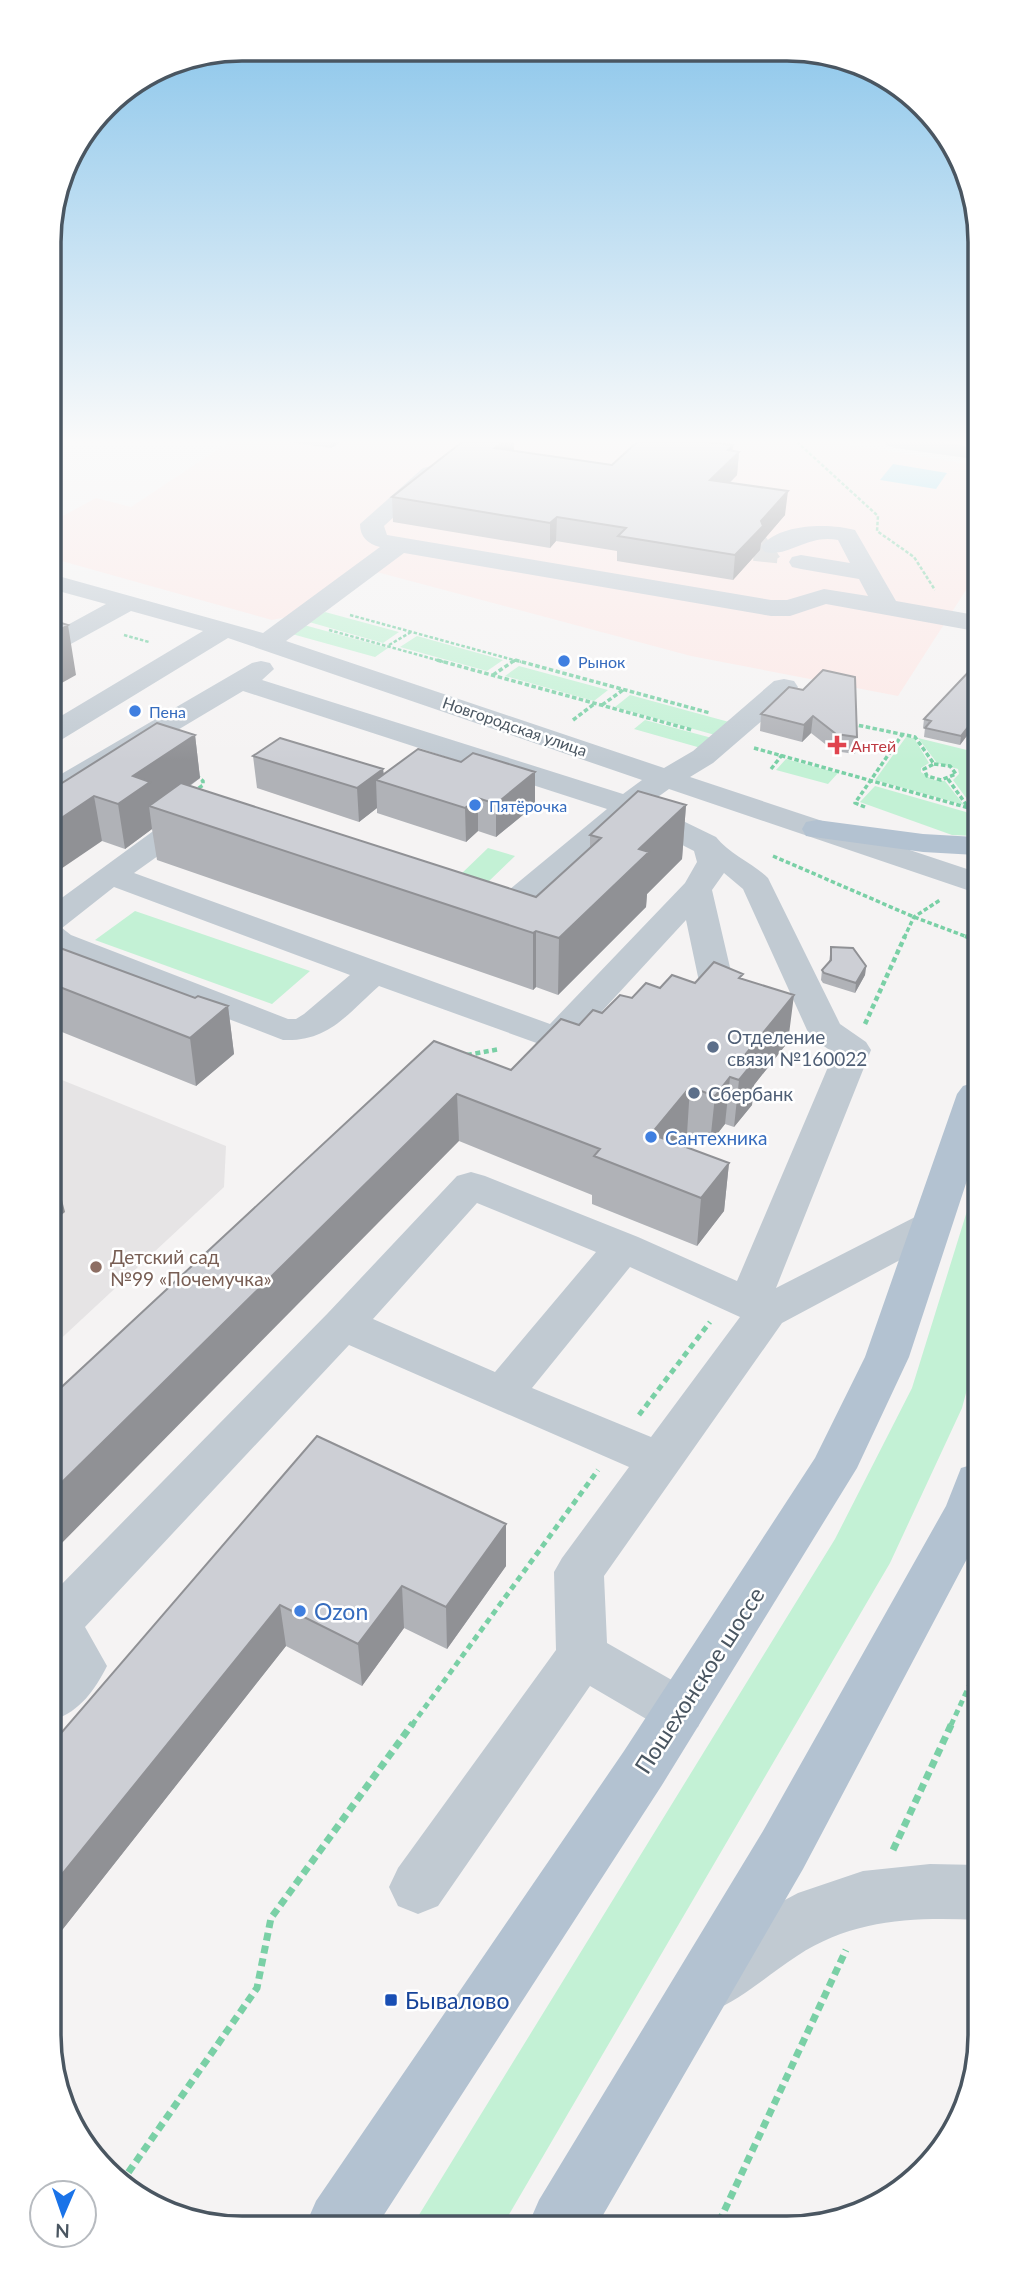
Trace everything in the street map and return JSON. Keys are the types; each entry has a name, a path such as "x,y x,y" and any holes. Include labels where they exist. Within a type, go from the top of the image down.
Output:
{"main road":[{"path":"817,829 968,845"},
{"name":"Пошехонское шоссе","path":"344,2216 679,1711 834,1468 887,1357 968,1119"},
{"path":"566,2216 783,1850 967,1515"}],"street":[{"path":"266,643 396,548"},
{"path":"419,548 771,608 790,608 824,596"},
{"path":"789,548 770,568 824,596 965,621"},
{"path":"855,548 886,606"},
{"path":"801,562 869,573"},
{"name":"Новгородская улица","path":"62,584 225,629 968,880"},
{"path":"62,638 128,602"},
{"path":"62,728 225,629"},
{"path":"62,787 239,681 294,652"},
{"path":"239,681 417,738 397,752 508,786 629,806 705,844 713,853 744,872 757,885 839,1040 749,1304 638,1451 579,1572 582,1655 418,1887"},
{"path":"458,903 498,916 629,806 667,777 703,757 784,687"},
{"path":"62,913 193,816 212,811"},
{"path":"110,875 556,1039 696,891 714,862 713,853"},
{"path":"696,891 718,991 732,1002 839,1040"},
{"path":"62,943 283,1029 303,1030 317,1022 374,972"},
{"path":"61,1618 343,1324 471,1185 623,1247 749,1304 931,1226"},
{"path":"502,1394 623,1247"},
{"path":"343,1324 638,1451"},
{"path":"61,1635 81,1666 61,1689"},
{"path":"582,1655 679,1711"},
{"path":"701,1989 795,1924 872,1895 922,1889 967,1892"}],"path":[{"path":"902,548 914,557 965,621"},
{"path":"317,606 623,690 735,731 782,755 968,808"},
{"path":"295,620 601,705 735,731"},
{"path":"388,646 412,632"},
{"path":"493,675 514,660"},
{"path":"601,705 623,690"},
{"path":"852,724 915,737 934,764"},
{"path":"152,733 171,740 187,767 203,780 204,785 192,794 212,811"},
{"path":"867,808 855,803 902,735"},
{"path":"771,769 782,755"},
{"path":"934,764 955,770 954,777 948,779 928,776 924,768 934,764"},
{"path":"948,779 968,806"},
{"path":"839,1040 914,917 947,895"},
{"path":"455,1058 556,1039"},
{"path":"127,2174 257,1988 271,1918 638,1451 749,1304"}],"shaded area":[{"path":"62,548 968,548 968,587 898,696 691,656 358,567 292,616 272,620 62,561"},
{"name":"Детский сад №99 «Почемучка»","path":"62,1080 226,1146 224,1187 61,1338"}],"green space":[{"path":"325,612 399,632 383,643 309,622"},
{"path":"304,625 388,648 375,657 292,634"},
{"path":"417,636 503,660 487,671 400,647"},
{"path":"519,666 608,690 594,701 505,676"},
{"path":"630,695 729,722 715,735 615,707"},
{"path":"645,720 712,738 701,748 634,729"},
{"path":"906,737 914,738 929,763 921,768 921,772 933,780 945,781 964,805 875,780"},
{"path":"918,738 968,750 968,800 953,780 959,774 958,769 937,763"},
{"path":"786,759 838,773 828,784 776,770"},
{"path":"875,786 966,812 968,836 952,835 860,802"},
{"path":"488,848 515,856 487,883 460,875"},
{"path":"135,911 310,971 272,1004 95,940"},
{"path":"967,1210 967,1388 962,1408 890,1563 508,2216 418,2216 835,1539 912,1388"}],"building":[{"path":"693,548 742,548 735,555"},
{"path":"823,670 855,677 857,737 836,734 813,716 804,725 761,714 789,687 803,690"},
{"path":"968,673 968,727 961,736 925,728 931,721 924,719"},
{"path":"157,723 195,735 133,776 150,782 118,804 94,796 62,818 62,783"},
{"path":"280,738 383,769 357,788 253,756"},
{"path":"418,749 461,762 473,753 535,772 496,804 478,798 465,808 376,780"},
{"path":"181,783 536,897 601,838 590,835 638,791 686,805 639,849 649,852 559,938 536,931 533,933 149,806"},
{"path":"831,947 853,948 866,966 856,983 824,973 822,970 831,960"},
{"path":"62,949 195,998 198,996 228,1006 190,1038 62,988"},
{"path":"714,962 743,974 739,978 794,995 745,1055 757,1058 739,1080 730,1077 715,1096 690,1087 651,1134 729,1163 701,1198 594,1156 600,1149 457,1094 61,1483 61,1387 434,1041 511,1070 561,1019 579,1025 593,1010 602,1013 620,995 632,998 646,983 660,988 672,975 695,983"},
{"path":"317,1436 506,1524 446,1607 402,1586 358,1644 280,1605 61,1875 61,1733"}],"tunnel":[{"path":"765,562 766,552 771,548"}],"place":[{"name":"Рынок","path":"564,661"},
{"name":"Пена","path":"135,711"},
{"name":"Антей","path":"837,745"},
{"name":"Пятёрочка","path":"475,805"},
{"name":"Отделение связи №160022","path":"713,1047"},
{"name":"Сбербанк","path":"694,1093"},
{"name":"Сантехника","path":"651,1137"},
{"name":"Детский сад №99 «Почемучка»","path":"96,1267"},
{"name":"Ozon","path":"300,1611"},
{"name":"Бывалово","path":"391,2000"}]}
